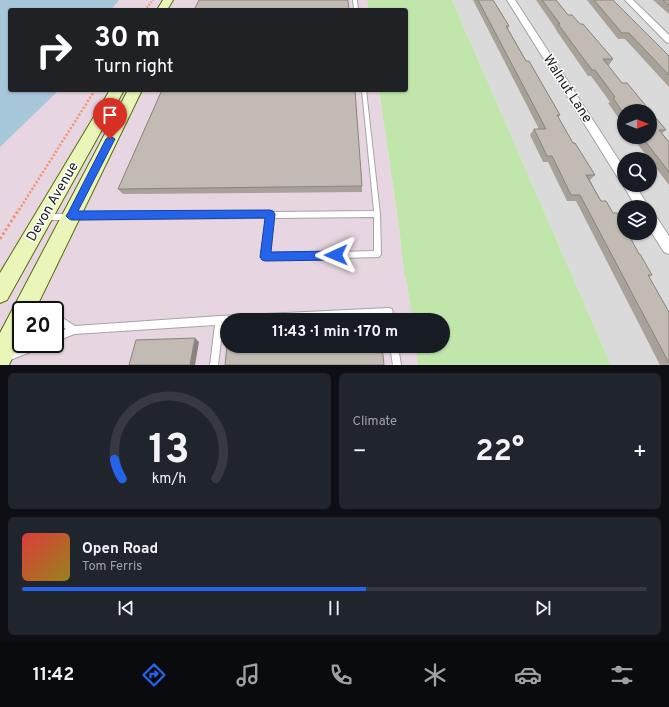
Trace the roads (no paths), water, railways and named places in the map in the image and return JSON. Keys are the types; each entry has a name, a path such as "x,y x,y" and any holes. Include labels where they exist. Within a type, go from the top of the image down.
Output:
{"main road":[{"name":"Devon Avenue","path":"0,294 116,92"},
{"path":"34,301 71,216 134,92"},
{"path":"0,359 12,339"}],"street":[{"name":"Walnut Lane","path":"511,0 617,167"},
{"path":"629,0 669,40"},
{"path":"657,229 669,248"}],"lane":[{"path":"270,214 265,257 378,254 376,214 364,92"},
{"path":"45,217 376,214"},
{"path":"368,313 389,313"},
{"path":"64,334 74,330 220,320"},
{"path":"64,323 74,330"},
{"path":"214,365 220,340"},
{"path":"0,359 16,353"},
{"path":"395,353 397,365"}],"water":[{"path":"0,0 119,0 113,8 8,8 8,92 57,92 0,147"}]}
